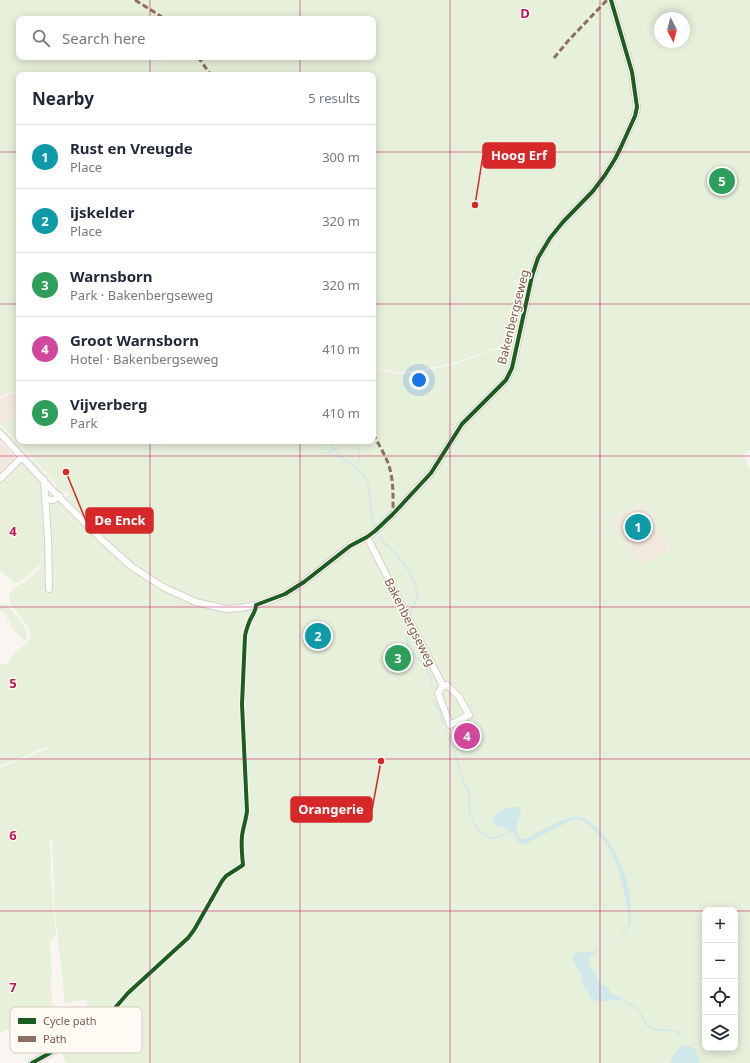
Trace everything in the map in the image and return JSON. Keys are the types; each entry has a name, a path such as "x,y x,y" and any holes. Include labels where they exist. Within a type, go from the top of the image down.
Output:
{"street":[{"name":"Bakenbergseweg","path":"0,433 102,540 132,567 163,587 196,602 226,609 256,605 285,594 304,582 350,546 367,537 382,525 431,473 462,424 506,380 512,368 532,276 538,258 550,238 605,175 615,159 635,116 637,107 632,72 611,0"},
{"path":"0,479 22,457"},
{"path":"44,480 49,588"},
{"path":"45,499 53,500 60,496"},
{"name":"Bakenbergseweg","path":"367,537 443,686"},
{"name":"Bakenbergseweg","path":"447,685 453,690 459,697 469,715 450,725 438,693 443,686 447,685"},
{"path":"32,1063 50,1053"}],"shaded area":[{"path":"16,392 16,414 1,425 0,424 0,398"},
{"path":"0,440 16,459 0,476"},
{"path":"643,505 647,508 669,550 640,565 613,519"}],"green space":[{"path":"0,0 610,0 631,72 635,107 634,116 604,174 537,258 514,346 488,350 463,360 416,371 399,372 376,368 376,72 16,72 16,394 15,391 0,396"},
{"path":"613,0 750,0 750,450 743,454 750,470 750,1063 66,1063 61,1053 142,1053 142,1007 87,1007 86,999 65,1003 55,916 52,837 50,842 56,935 50,940 52,976 50,980 53,1007 10,1007 10,1028 0,1033 0,768 49,748 49,746 0,766 0,665 2,663 4,665 9,663 12,656 31,638 29,628 11,605 9,594 13,589 29,579 42,567 41,564 27,577 16,583 0,570 0,482 20,462 23,461 42,481 44,498 65,499 70,494 67,491 61,493 55,489 55,482 19,444 376,444 376,370 399,374 416,373 463,362 488,351 514,348 539,258 551,239 606,175 638,107","holes":["642,505 645,505 669,550 640,565 613,519"]},
{"path":"16,414 16,441 1,425"},
{"path":"0,426 52,481 50,484 0,430"},
{"path":"0,605 7,605 25,628 27,637 24,641 10,626 12,624 6,618 8,616 4,612 0,611"}],"water":[{"path":"511,807 521,809 516,829 522,839 525,839 564,820 576,817 592,823 600,831 614,850 619,860 627,884 630,900 631,921 628,929 616,940 605,946 623,933 628,926 629,916 616,863 612,853 600,836 581,820 572,820 527,843 522,844 518,842 512,832 508,829 494,825 492,820 500,811"},
{"path":"604,947 591,956 589,965 595,973 599,983 607,987 610,992 623,1000 596,1001 590,997 581,982 581,975 572,958 573,955 577,953 590,952"},
{"path":"684,1045 696,1050 700,1063 670,1063 675,1052"}],"waterway":[{"path":"332,444 339,456 356,468 365,477 368,485 372,516 375,525"},
{"path":"354,466 359,462 357,444"},
{"path":"326,453 335,449"},
{"path":"380,536 382,541 394,552 412,577 417,597 411,612"},
{"path":"408,625 408,646 411,652 424,665 428,672 432,689"},
{"path":"433,699 440,713 443,725"},
{"path":"445,732 454,750 464,783 470,793 470,813 477,828 487,837 492,838 500,837 512,831"},
{"path":"623,1000 636,1008 650,1028 675,1031 678,1032 680,1036"}],"marked path":[{"path":"135,0 160,16"},
{"path":"554,58 607,0"},
{"path":"200,60 209,72"},
{"path":"376,440 390,469 393,488 393,514"}],"cycle path":[{"path":"116,1007 128,993 188,938 222,881 226,876 243,865 242,833 247,811 242,704 245,636 256,605 285,594 304,582 350,546 375,531 431,473 462,424 506,380 512,368 532,276 538,258 550,238 563,222 593,191 605,175 621,147 635,116 637,107 632,72 611,0"},
{"path":"32,1063 50,1053"}],"place":[{"name":"Vijverberg","path":"722,181"},
{"name":"Hoog Erf","path":"475,205"},
{"name":"De Enck","path":"66,472"},
{"name":"Rust en Vreugde","path":"638,527"},
{"name":"ijskelder","path":"318,636"},
{"name":"Warnsborn","path":"398,658"},
{"name":"Groot Warnsborn","path":"467,736"},
{"name":"Orangerie","path":"381,761"}]}
